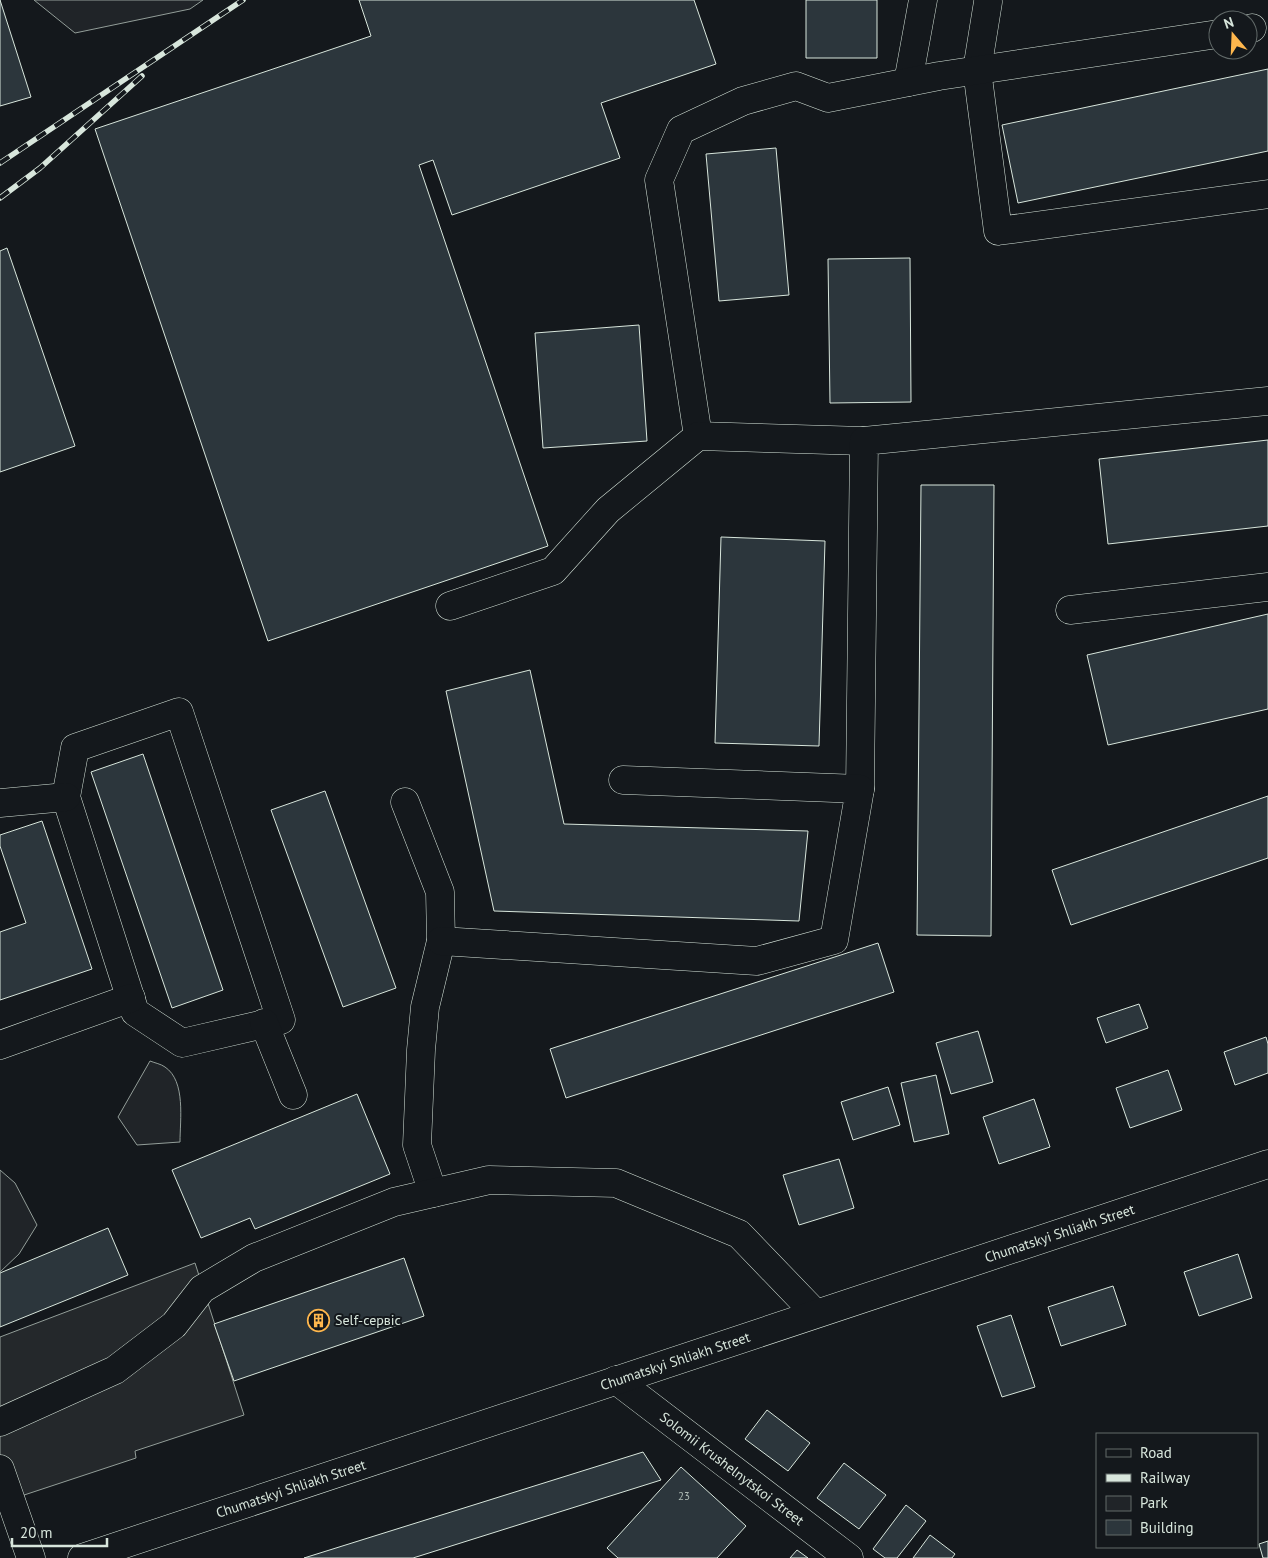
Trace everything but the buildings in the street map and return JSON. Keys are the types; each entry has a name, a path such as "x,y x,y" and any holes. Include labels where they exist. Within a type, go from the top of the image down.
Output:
{"main road":[{"path":"908,82 923,0"},
{"path":"988,2 977,70 998,231 1268,194"},
{"path":"698,436 660,180 680,130 744,100 796,86 828,98 977,70 1208,35"},
{"path":"450,606 553,570 608,510 698,436 864,441 1268,401"},
{"path":"442,941 757,961 834,940 860,789 864,441"},
{"path":"1070,610 1268,587"},
{"path":"179,712 281,1020 182,1043 135,1012 131,998 66,797 75,748 179,712"},
{"path":"623,780 860,789"},
{"path":"0,803 66,797"},
{"path":"404,802 440,892 442,941 425,1007 417,1145 433,1193"},
{"path":"0,1045 131,998"},
{"path":"264,1024 293,1095"},
{"name":"Chumatskyi Shliakh Street","path":"82,1558 1268,1164"},
{"path":"0,1422 116,1370 174,1325 202,1289 254,1258 394,1202 489,1180 616,1183 739,1234 815,1313"},
{"name":"Solomii Krushelnytskoi Street","path":"616,1380 849,1558"},
{"path":"0,1469 31,1558"}],"green space":[{"path":"34,0 203,0 190,9 75,33"},
{"path":"150,1061 165,1067 172,1073 176,1082 181,1112 180,1142 137,1145 118,1117"},
{"path":"0,1170 15,1183 37,1225 19,1254 0,1272"}],"shaded area":[{"path":"195,1263 244,1415 135,1451 136,1458 0,1503 0,1337"}],"railway":[{"path":"0,163 243,0"},
{"path":"0,198 40,168 142,76"}],"place":[{"name":"Self-сервіс","path":"319,1320"}]}
